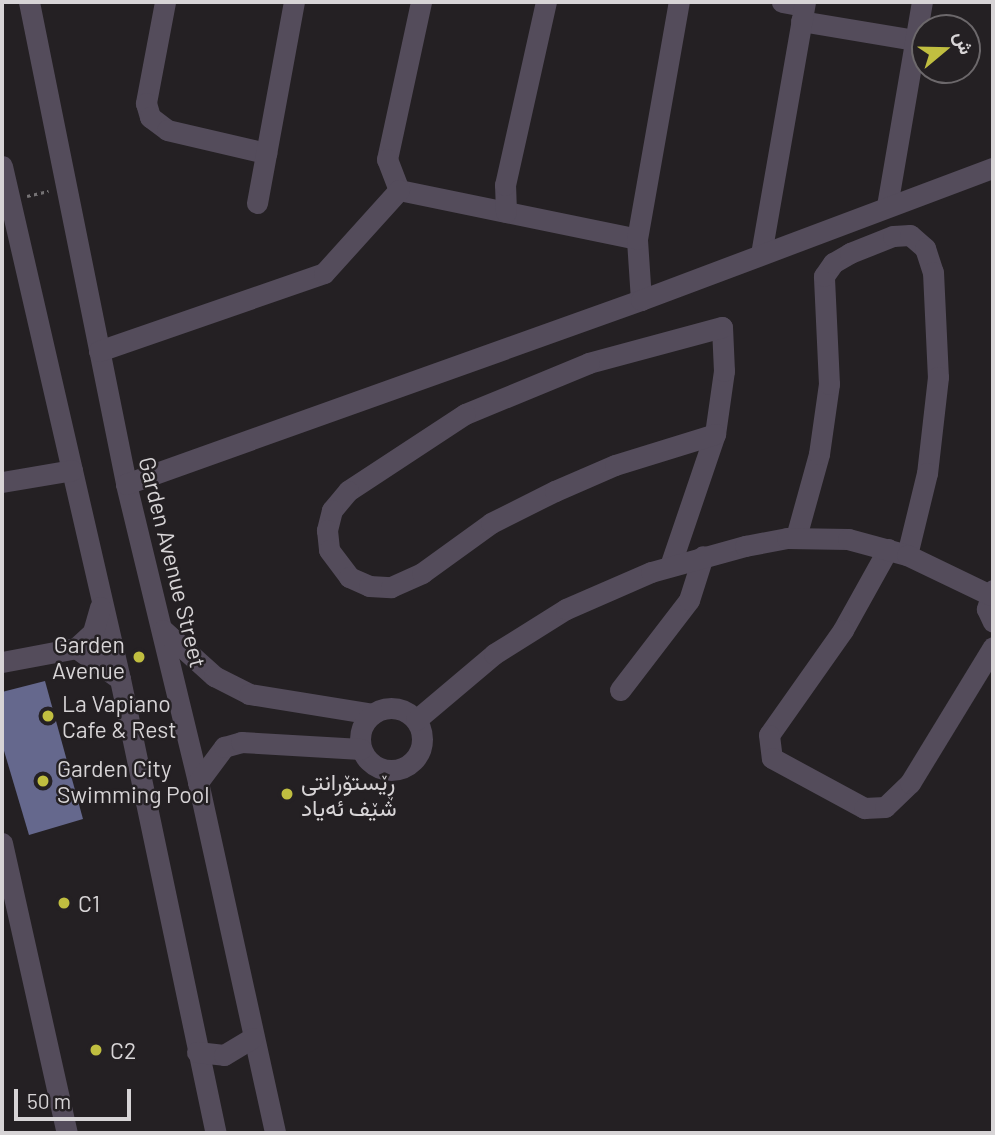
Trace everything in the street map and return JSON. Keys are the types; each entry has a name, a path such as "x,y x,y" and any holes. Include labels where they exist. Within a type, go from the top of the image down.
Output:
{"street":[{"name":"Garden Avenue Street","path":"29,2 126,484 198,782 252,1038 275,1133"},
{"path":"165,2 146,103 150,117 167,130 266,153"},
{"path":"257,203 294,2"},
{"path":"399,190 387,159 421,2"},
{"path":"506,212 505,185 546,2"},
{"path":"641,300 636,239 678,2"},
{"path":"782,2 911,39"},
{"path":"761,254 804,10"},
{"path":"887,206 911,64"},
{"path":"2,166 120,679 216,1133"},
{"path":"126,484 641,300 993,168"},
{"path":"399,190 636,239"},
{"path":"99,351 324,273 399,190"},
{"path":"796,537 819,454 830,384 824,275 833,262 850,253 893,236 910,235 925,248 933,272 938,377 929,461 898,552 769,734 772,758 864,808 885,807 910,783 993,647"},
{"path":"670,566 715,434 723,380 722,327 589,363 465,414 348,491 328,520 329,551 341,569 359,583 381,587 402,584 491,523 555,491 615,465 715,434"},
{"path":"2,482 72,470"},
{"path":"416,720 525,632 614,586 703,556 796,537 848,539 898,552 991,593 987,609 993,622"},
{"path":"620,690 689,600 703,556"},
{"path":"2,662 76,648 93,632 101,605"},
{"path":"162,629 214,676 249,694 372,714 400,709 416,720 422,739 420,750 406,766 396,770 375,766 361,749 361,730 372,714"},
{"path":"76,648 120,679"},
{"path":"198,782 224,747 241,742 361,749"},
{"path":"2,843 67,1133"},
{"path":"197,1052 224,1055 252,1038"}],"path":[{"path":"8,200 65,187"}],"water":[{"name":"Garden City Swimming Pool","path":"45,681 83,819 29,835 2,744 2,692"}],"place":[{"name":"Garden Avenue","path":"139,657"},
{"name":"La Vapiano Cafe & Rest","path":"48,716"},
{"name":"Garden City Swimming Pool","path":"43,781"},
{"name":"ڕێستۆرانتی شێف ئەیاد","path":"287,794"},
{"name":"C1","path":"64,903"},
{"name":"C2","path":"96,1050"}]}
